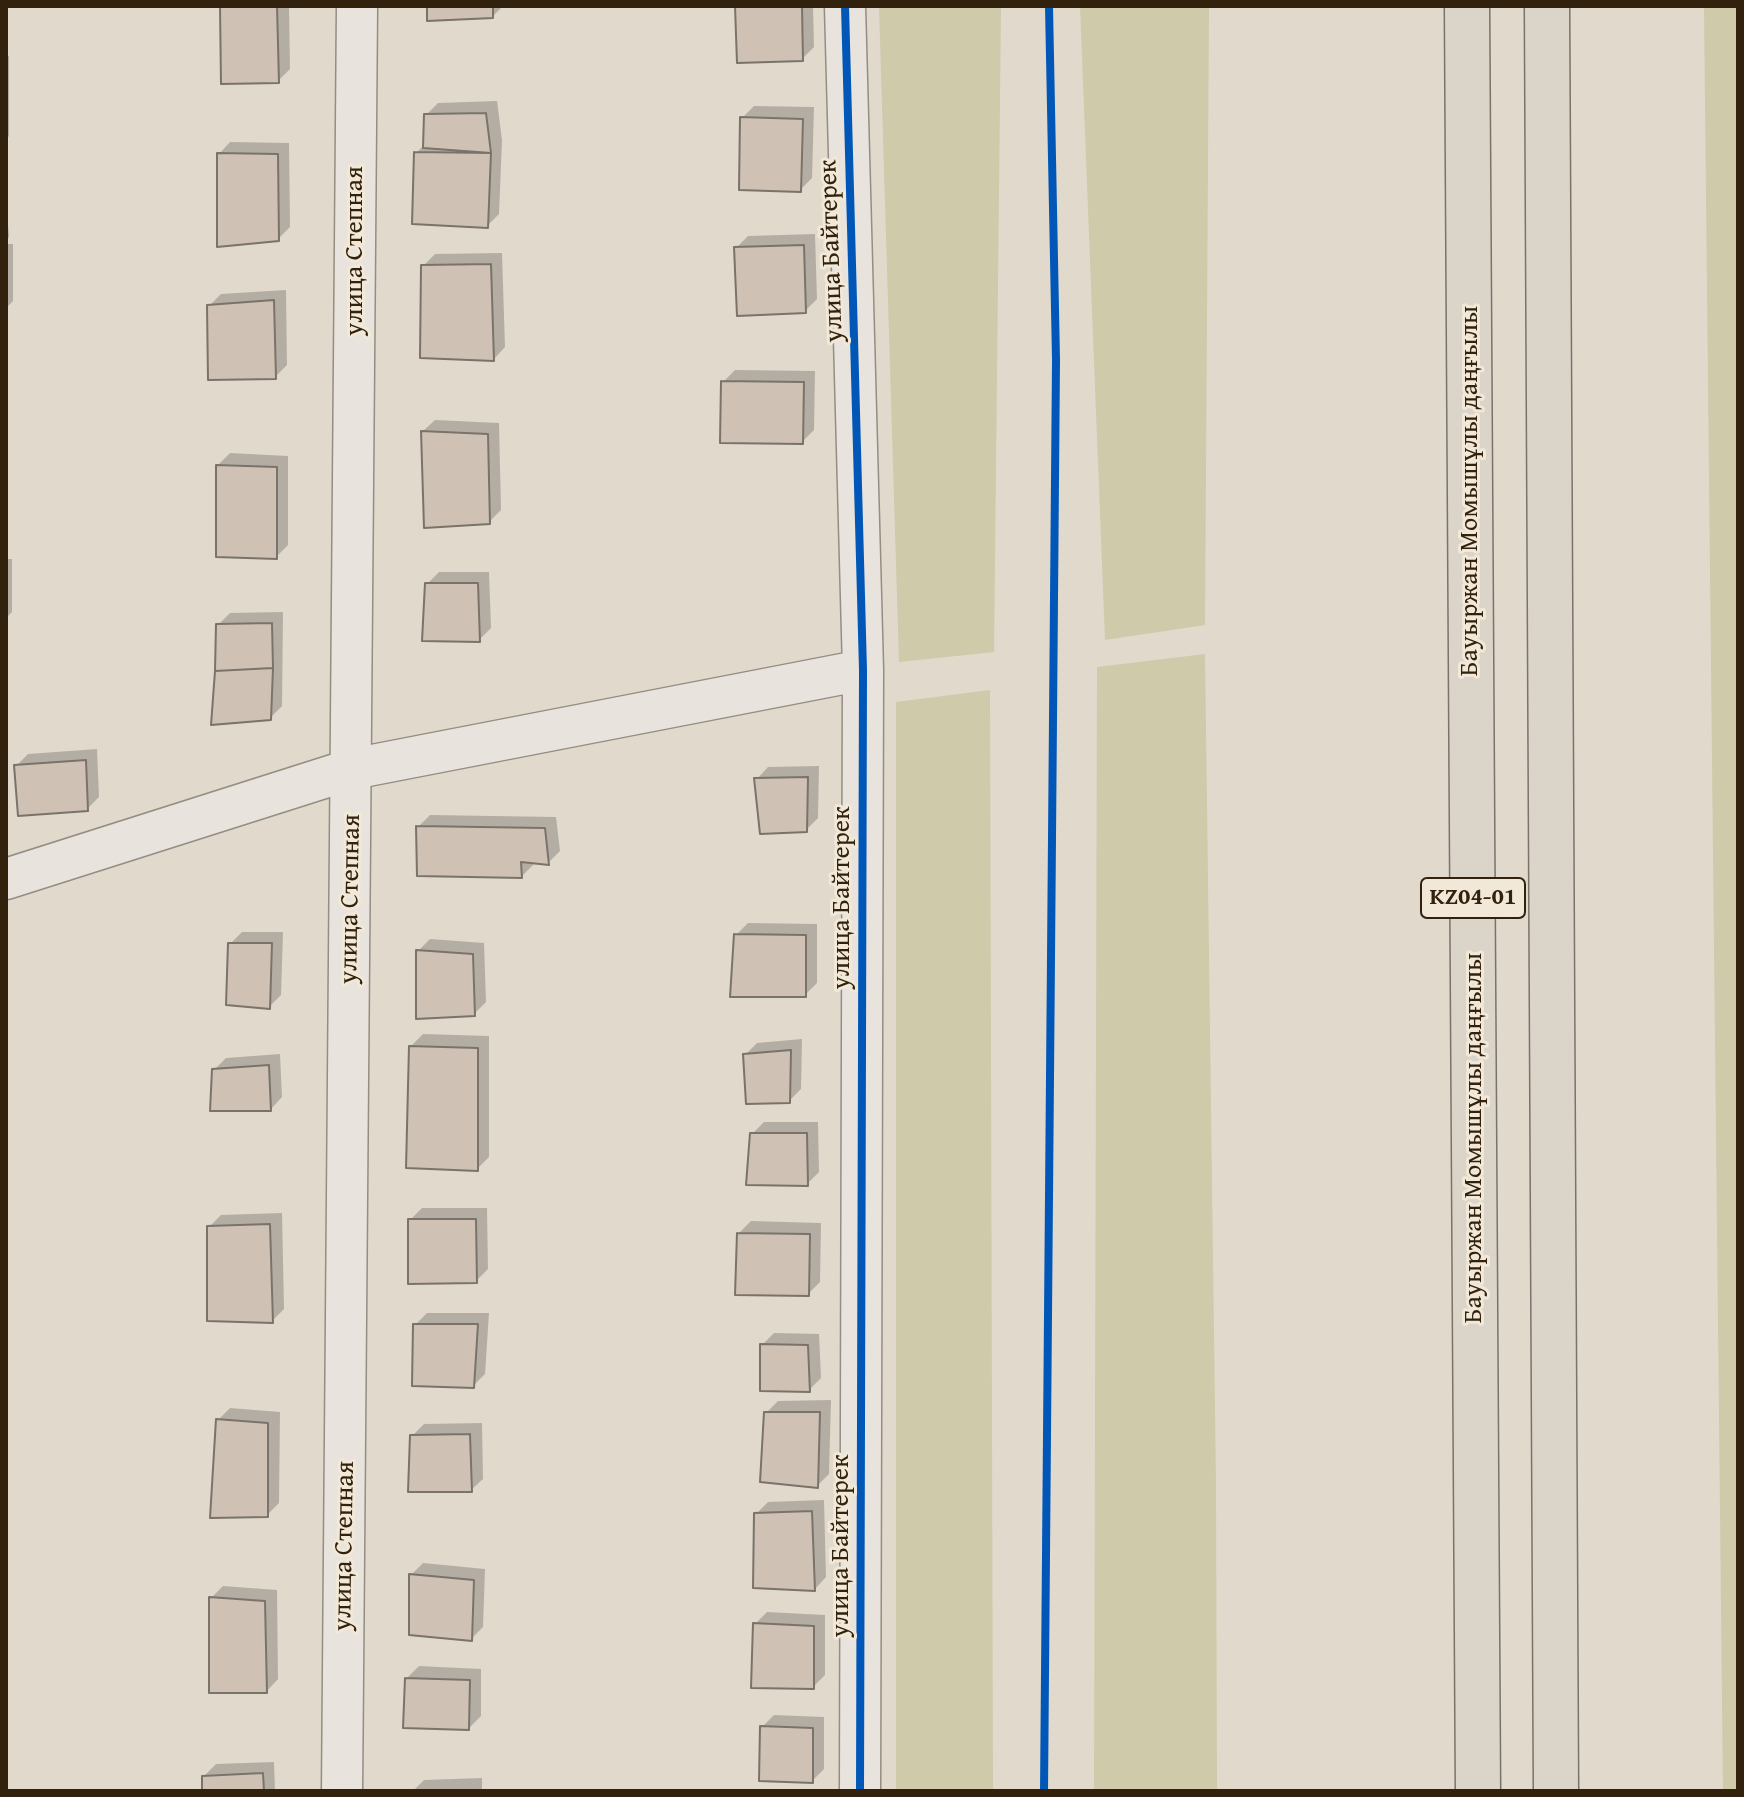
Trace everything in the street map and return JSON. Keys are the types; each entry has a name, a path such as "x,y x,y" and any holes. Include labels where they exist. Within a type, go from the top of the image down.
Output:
{"main road":[{"name":"Бауыржан Момышұлы даңғылы","path":"1467,6 1478,1791"},
{"name":"KZ04-01","path":"1547,6 1556,1791"}],"street":[{"name":"улица Степная","path":"342,1791 357,6"},
{"name":"улица Байтерек","path":"845,6 863,670 860,1791"},
{"path":"6,879 352,769 863,670"}],"shaded area":[{"path":"879,6 1001,6 994,652 899,662"},
{"path":"1080,6 1209,6 1205,625 1105,640"},
{"path":"1704,6 1738,6 1738,1791 1723,1791"},
{"path":"1205,654 1217,1791 1094,1791 1097,667"},
{"path":"990,690 993,1791 896,1791 896,702"}],"building":[{"path":"220,6 277,6 279,83 221,84"},
{"path":"427,6 493,6 493,18 427,21"},
{"path":"735,6 802,6 803,61 737,63"},
{"path":"486,113 491,153 423,148 424,114"},
{"path":"740,117 803,119 801,192 739,190"},
{"path":"414,152 491,153 488,228 412,224"},
{"path":"217,153 278,154 279,241 217,247"},
{"path":"804,245 806,313 737,316 734,247"},
{"path":"491,264 494,361 420,358 421,265"},
{"path":"274,300 276,379 208,380 207,305"},
{"path":"721,381 804,382 803,444 720,443"},
{"path":"421,431 488,434 490,524 424,528"},
{"path":"216,465 277,467 277,559 216,557"},
{"path":"425,583 478,583 480,642 422,641"},
{"path":"272,623 273,668 215,671 216,624"},
{"path":"273,668 271,720 211,725 215,671"},
{"path":"86,760 88,811 18,816 14,765"},
{"path":"808,777 807,832 760,834 754,778"},
{"path":"416,826 545,828 549,865 521,862 522,878 417,876"},
{"path":"734,934 806,935 806,997 730,997"},
{"path":"228,943 272,943 270,1009 226,1005"},
{"path":"416,950 473,954 475,1016 416,1019"},
{"path":"409,1046 478,1048 478,1171 406,1168"},
{"path":"791,1050 790,1103 746,1104 743,1054"},
{"path":"269,1065 271,1111 210,1111 212,1069"},
{"path":"750,1133 807,1133 808,1186 746,1185"},
{"path":"408,1219 476,1219 477,1283 408,1284"},
{"path":"270,1224 273,1323 207,1321 207,1226"},
{"path":"737,1233 810,1234 809,1296 735,1295"},
{"path":"413,1324 478,1324 474,1388 412,1386"},
{"path":"760,1344 808,1345 810,1392 760,1391"},
{"path":"764,1412 820,1412 818,1488 760,1482"},
{"path":"216,1419 268,1423 268,1517 210,1518"},
{"path":"470,1434 472,1492 408,1492 410,1435"},
{"path":"812,1511 815,1591 753,1588 754,1513"},
{"path":"409,1574 474,1580 472,1641 409,1635"},
{"path":"209,1597 265,1601 267,1693 209,1693"},
{"path":"753,1623 814,1626 814,1689 751,1688"},
{"path":"405,1678 470,1680 469,1730 403,1728"},
{"path":"760,1726 813,1728 813,1783 759,1781"},
{"path":"263,1773 264,1791 202,1791 202,1776"}],"cycle path":[{"path":"845,6 863,670 860,1791"},
{"path":"1044,1791 1056,360 1049,6"}]}
